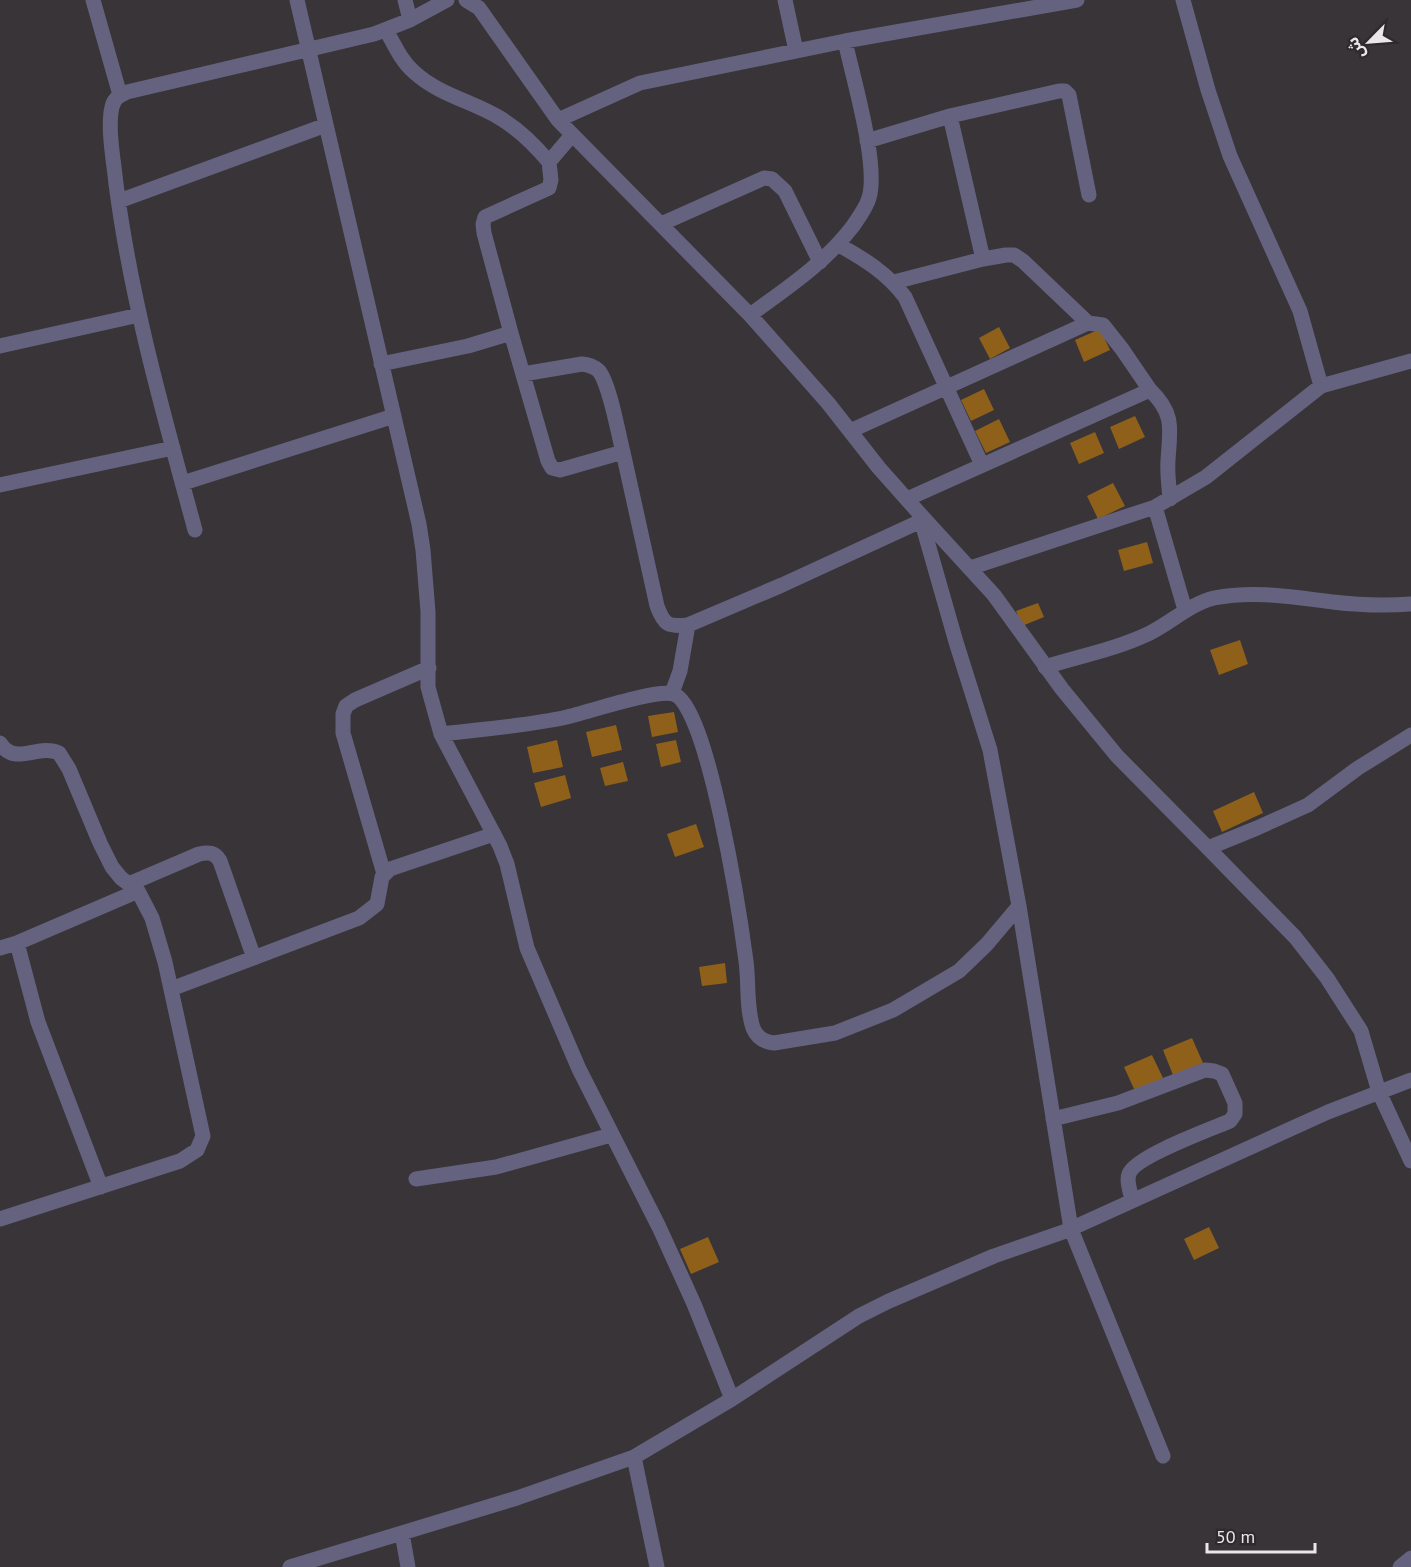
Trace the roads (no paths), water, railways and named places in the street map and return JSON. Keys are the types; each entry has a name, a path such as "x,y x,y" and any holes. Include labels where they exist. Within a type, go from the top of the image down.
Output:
{"street":[{"path":"93,0 120,95"},
{"path":"297,0 423,550 428,612 428,687 441,734 494,834 507,864 527,948 579,1069 659,1227 694,1304 732,1399"},
{"path":"405,0 410,20"},
{"path":"195,530 139,315 118,201 112,105 120,95 386,30 447,0"},
{"path":"466,0 479,8 558,120 750,315 828,402 920,517 994,595 1045,667 1117,756 1294,937 1327,978 1361,1031 1379,1092 1411,1161"},
{"path":"785,0 796,51"},
{"path":"558,120 640,83 845,41 1055,2 1077,0"},
{"path":"1183,0 1208,90 1230,156 1300,311 1321,386"},
{"path":"386,30 406,64 420,78 452,97 498,117 516,128 530,139 549,162 551,180 549,188 485,217 483,224 523,374 552,468 560,470 623,452"},
{"path":"750,315 839,245 862,213 869,198 871,162 845,41"},
{"path":"867,141 950,116 1059,91 1065,92 1070,95 1089,195"},
{"path":"950,116 983,259"},
{"path":"118,201 326,125"},
{"path":"549,162 572,135"},
{"path":"661,225 764,178 772,179 785,191 820,262"},
{"path":"839,245 894,282 905,297 981,465"},
{"path":"894,282 1006,255 1014,255 1023,261 1088,322 1102,325 1122,349 1150,390 1161,401 1171,430 1168,461 1170,499"},
{"path":"0,346 139,315"},
{"path":"850,431 1088,322"},
{"path":"381,364 468,346 512,333"},
{"path":"970,568 1155,507 1206,477 1321,386 1411,361"},
{"path":"523,374 582,364 597,369 607,392 623,452 657,606 667,624 688,625 782,585 920,517"},
{"path":"907,499 1150,390"},
{"path":"183,483 394,416"},
{"path":"0,485 173,448"},
{"path":"1155,507 1185,610"},
{"path":"920,517 990,750 1019,906 1071,1228 1163,1456"},
{"path":"1045,667 1130,642 1151,632 1185,610 1213,598 1257,594 1290,595 1334,602 1411,604"},
{"path":"672,693 680,671 688,625"},
{"path":"384,874 346,747 341,722 342,714 346,706 355,700 429,668"},
{"path":"441,734 565,717 647,696 672,693 681,698 699,739 722,816 747,963 749,1007 753,1028 761,1039 774,1043 835,1033 893,1010 959,971 987,944 1019,906"},
{"path":"1208,848 1308,805 1358,768 1411,735"},
{"path":"0,743 11,754 46,750 59,753 69,769 112,867 134,888 152,918 171,989 203,1136 201,1144 193,1154 180,1161 0,1220"},
{"path":"171,989 359,918 377,904 384,874 396,866 494,834"},
{"path":"0,948 17,943 134,888 199,854 209,852 220,861 254,958"},
{"path":"17,943 38,1022 101,1187"},
{"path":"1053,1119 1118,1103 1205,1070 1221,1074 1235,1103 1234,1114 1230,1121 1145,1158 1132,1168 1127,1176 1132,1201"},
{"path":"290,1567 517,1498 634,1457 732,1399 859,1316 889,1300 994,1256 1071,1228 1328,1112 1411,1080"},
{"path":"416,1179 496,1167 611,1135"},
{"path":"634,1457 657,1567"},
{"path":"402,1533 408,1567"},
{"path":"1400,1567 1411,1558"}]}
